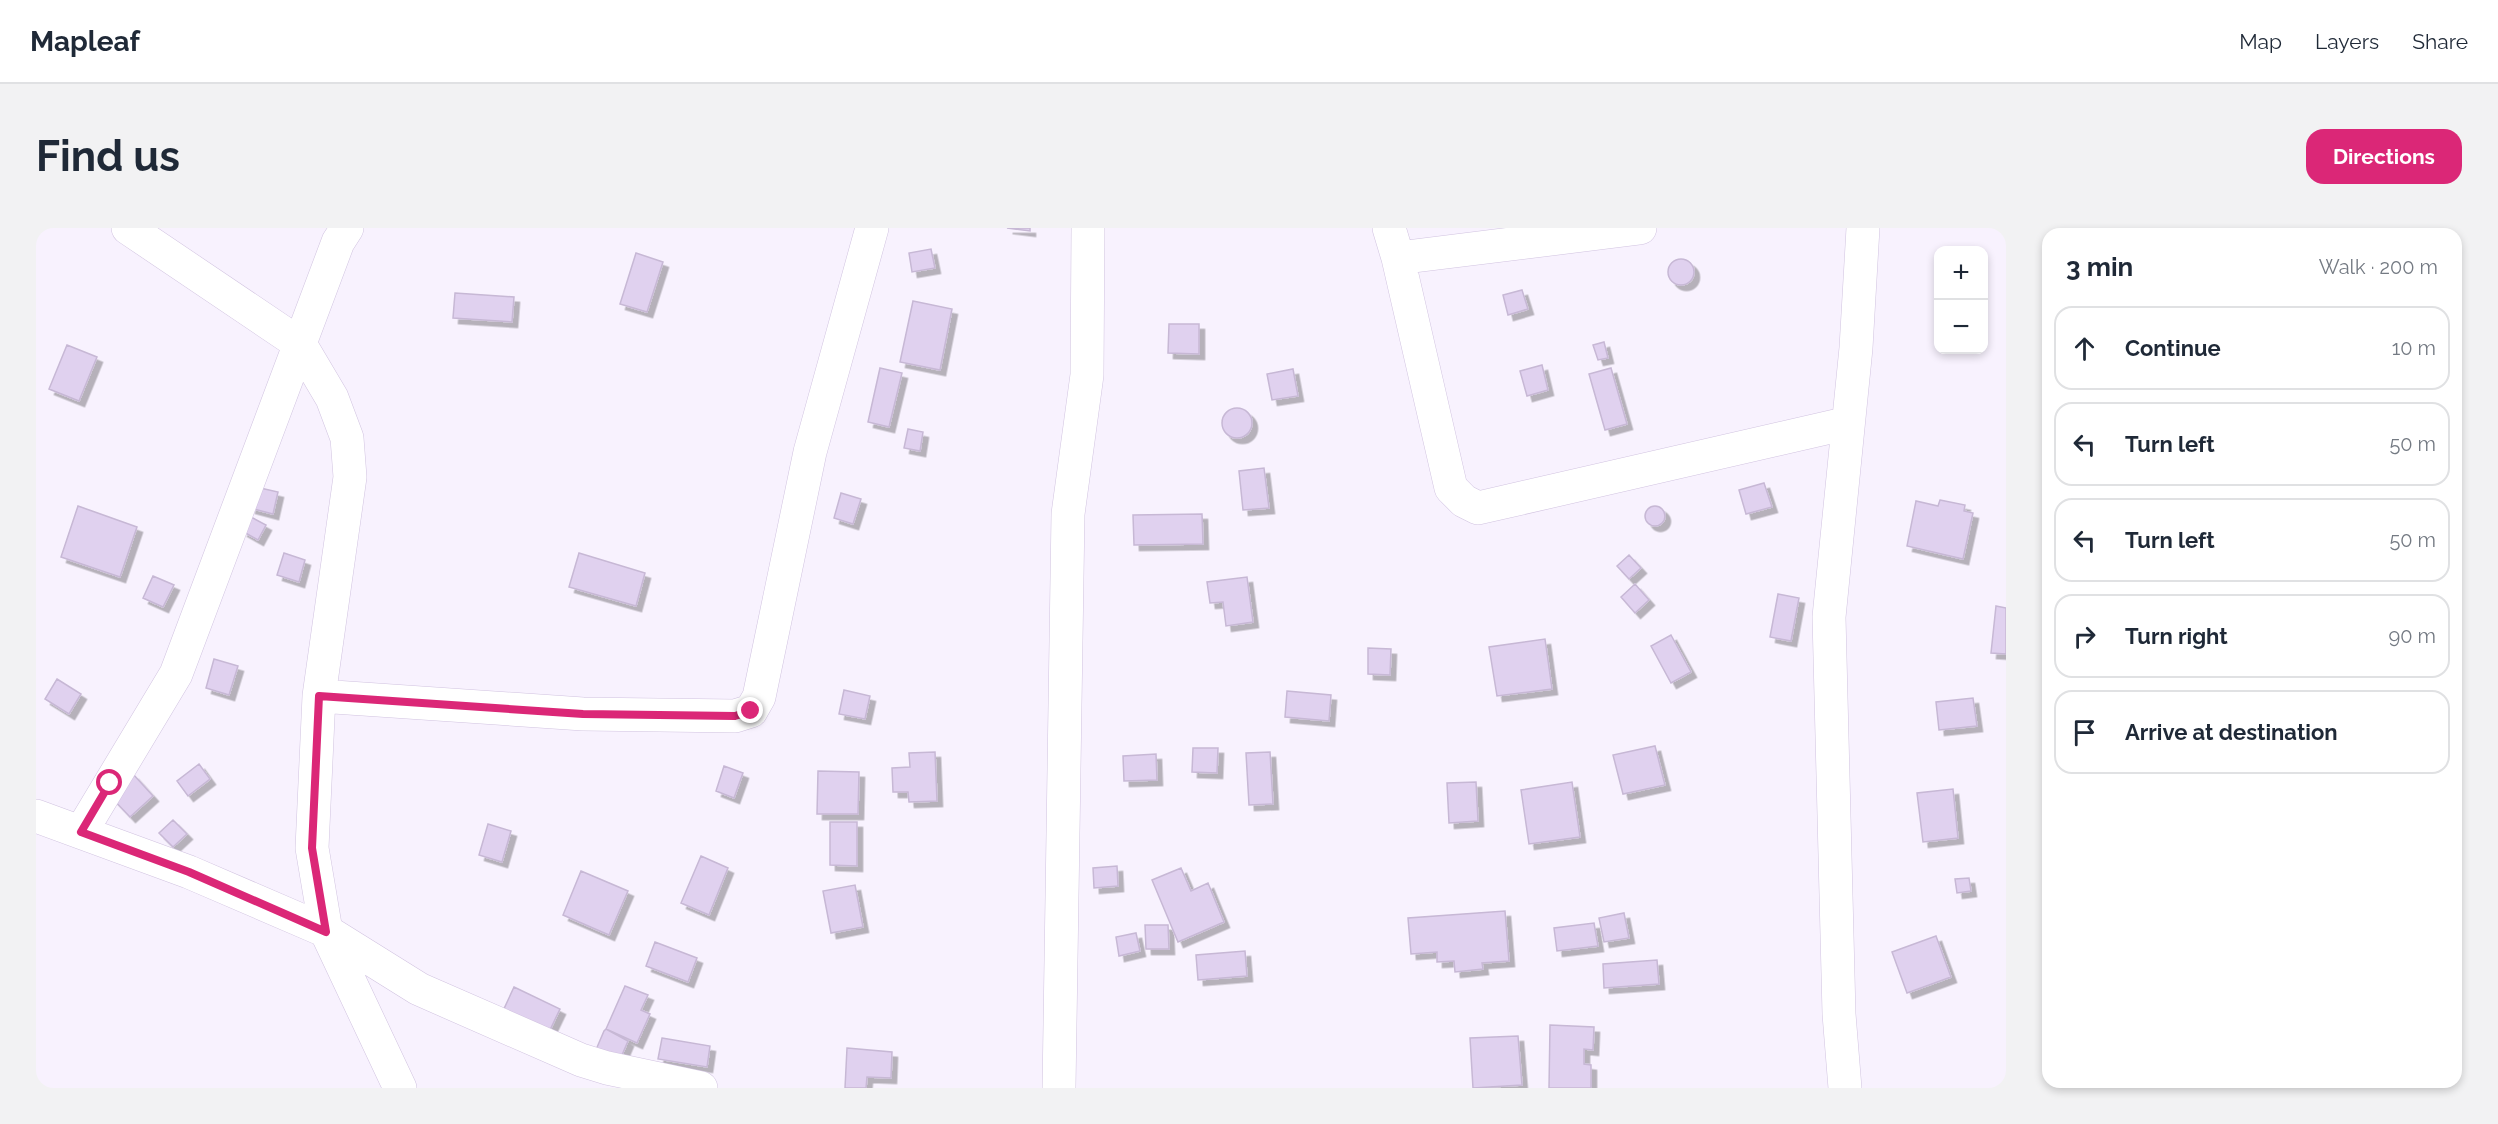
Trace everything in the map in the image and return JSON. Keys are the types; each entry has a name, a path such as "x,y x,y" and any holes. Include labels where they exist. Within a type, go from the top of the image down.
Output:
{"street":[{"path":"128,228 300,344 332,398 347,438 350,477 319,696 312,848 326,932 400,1088"},
{"path":"81,832 176,674 338,242 347,228"},
{"path":"319,696 583,714 735,716 751,711 759,697 810,452 872,228"},
{"path":"1059,1088 1068,514 1087,375 1088,228"},
{"path":"1640,228 1394,243 1451,488 1464,501 1478,508 1848,423"},
{"path":"1845,1088 1839,1014 1829,617 1856,348 1863,228"},
{"path":"36,816 189,872 326,932 419,989 581,1060 607,1068 702,1088"}],"building":[{"path":"1007,228 1030,228 1030,231"},
{"path":"931,249 935,268 912,272 909,253"},
{"path":"636,253 663,262 647,312 620,304"},
{"path":"1681,259 1690,263 1694,272 1690,281 1681,285 1672,281 1668,272 1672,263"},
{"path":"1522,290 1528,309 1508,315 1503,295"},
{"path":"455,293 514,297 512,322 453,318"},
{"path":"913,301 952,309 940,370 900,362"},
{"path":"1169,324 1199,324 1199,354 1168,353"},
{"path":"1604,342 1608,358 1598,360 1593,345"},
{"path":"67,345 97,357 79,401 49,389"},
{"path":"1542,365 1548,390 1527,396 1520,371"},
{"path":"880,368 902,373 889,427 868,422"},
{"path":"1611,368 1627,424 1605,430 1589,374"},
{"path":"1293,369 1298,396 1272,400 1267,374"},
{"path":"1237,408 1248,412 1252,423 1248,434 1237,438 1226,434 1222,423 1226,412"},
{"path":"908,429 923,432 920,451 904,448"},
{"path":"1264,468 1269,508 1243,510 1239,471"},
{"path":"1764,483 1772,507 1746,514 1739,490"},
{"path":"256,487 278,492 273,514 250,508"},
{"path":"841,493 861,499 853,524 834,518"},
{"path":"1940,500 1965,505 1964,511 1973,513 1963,559 1907,546 1916,501 1938,506"},
{"path":"78,506 137,527 120,577 61,557"},
{"path":"1655,506 1662,509 1665,516 1662,523 1655,526 1648,523 1645,516 1648,509"},
{"path":"1202,514 1203,544 1134,545 1133,515"},
{"path":"249,516 266,525 258,540 242,531"},
{"path":"284,553 305,560 299,582 277,575"},
{"path":"579,553 645,573 636,606 569,587"},
{"path":"1629,555 1641,568 1629,579 1617,566"},
{"path":"153,576 174,585 163,607 143,598"},
{"path":"1247,577 1253,622 1226,626 1223,602 1210,603 1207,582"},
{"path":"1635,584 1649,600 1635,613 1621,597"},
{"path":"1778,594 1799,598 1791,641 1770,637"},
{"path":"1996,606 2006,608 2006,654 1991,653"},
{"path":"1671,635 1691,672 1671,683 1651,646"},
{"path":"1545,639 1552,689 1497,696 1489,647"},
{"path":"1368,648 1391,649 1390,675 1368,674"},
{"path":"214,659 238,666 229,695 206,688"},
{"path":"57,679 81,694 69,714 45,699"},
{"path":"844,690 870,696 865,719 839,714"},
{"path":"1287,691 1331,695 1329,721 1285,717"},
{"path":"1973,698 1977,726 1939,730 1936,702"},
{"path":"1655,746 1665,785 1623,794 1613,755"},
{"path":"1193,748 1218,748 1217,773 1192,772"},
{"path":"935,752 937,801 909,802 908,792 893,792 892,768 910,767 909,753"},
{"path":"1270,752 1273,804 1249,805 1246,753"},
{"path":"1156,754 1157,780 1124,781 1123,756"},
{"path":"199,764 210,779 188,796 177,781"},
{"path":"724,766 743,773 734,798 716,791"},
{"path":"818,771 859,772 858,814 817,814"},
{"path":"133,774 153,796 130,817 110,796"},
{"path":"1476,782 1478,821 1449,823 1447,783"},
{"path":"1572,782 1580,837 1529,844 1521,790"},
{"path":"1953,789 1958,838 1923,842 1917,793"},
{"path":"173,820 187,834 173,847 159,833"},
{"path":"830,822 857,822 857,866 830,865"},
{"path":"488,824 511,831 502,862 479,855"},
{"path":"701,856 728,868 709,915 681,903"},
{"path":"1117,866 1118,886 1094,888 1093,868"},
{"path":"1181,868 1191,891 1208,883 1224,922 1178,942 1152,880"},
{"path":"581,871 628,891 609,935 563,915"},
{"path":"1969,878 1971,891 1957,893 1955,879"},
{"path":"855,885 863,927 831,933 823,891"},
{"path":"1505,911 1509,961 1482,963 1483,969 1455,972 1454,961 1437,962 1437,952 1411,954 1408,918"},
{"path":"1624,913 1629,938 1604,942 1599,918"},
{"path":"1594,923 1598,946 1557,951 1554,928"},
{"path":"1145,925 1168,925 1169,949 1146,949"},
{"path":"1136,933 1140,951 1119,956 1116,937"},
{"path":"1936,936 1951,977 1907,993 1892,952"},
{"path":"655,942 697,958 688,982 646,966"},
{"path":"1245,951 1247,976 1198,980 1196,955"},
{"path":"1657,960 1659,984 1604,988 1603,964"},
{"path":"625,986 648,995 641,1010 650,1014 637,1043 606,1029"},
{"path":"514,987 560,1009 549,1032 503,1011"},
{"path":"1550,1025 1594,1027 1593,1050 1584,1049 1584,1064 1591,1065 1591,1088 1549,1088"},
{"path":"606,1029 628,1041 619,1062 595,1052"},
{"path":"1518,1036 1522,1085 1473,1088 1470,1038"},
{"path":"662,1038 710,1046 707,1067 658,1059"},
{"path":"847,1048 892,1052 891,1078 867,1077 866,1088 845,1088"}],"route":[{"path":"110,783 81,832 189,872 326,932 312,848 319,696 583,714 735,716 751,711"}]}
